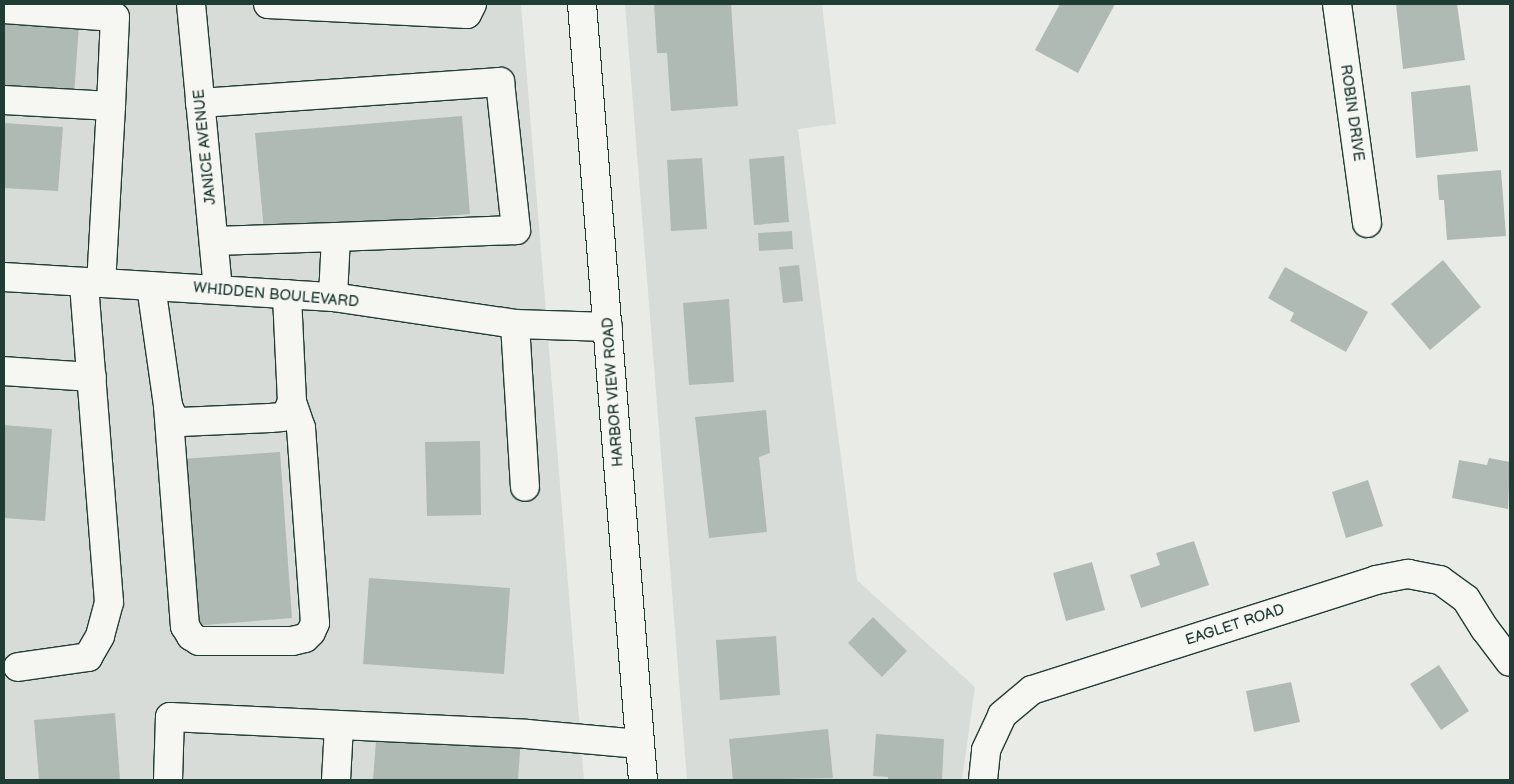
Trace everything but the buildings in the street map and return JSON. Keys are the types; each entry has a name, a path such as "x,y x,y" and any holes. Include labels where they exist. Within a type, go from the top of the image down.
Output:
{"street":[{"name":"JANICE AVENUE","path":"191,4 218,290"},
{"path":"268,4 467,14 472,4"},
{"name":"HARBOR VIEW ROAD","path":"582,4 643,780"},
{"name":"ROBIN DRIVE","path":"1337,4 1367,223"},
{"path":"4,9 115,17 111,106 92,282 92,377 109,602 100,636 88,657 18,667"},
{"path":"200,103 500,82 516,230 214,241"},
{"path":"4,100 111,106"},
{"path":"334,297 336,237"},
{"name":"WHIDDEN BOULEVARD","path":"4,277 334,297 515,324 608,327"},
{"path":"151,286 168,406 185,626 191,636 199,641 292,641 305,638 311,632 315,623 301,428 292,402 287,294"},
{"path":"515,324 525,487"},
{"path":"4,371 92,377"},
{"path":"168,406 173,417 180,422 190,422 282,417 292,402"},
{"name":"EAGLET ROAD","path":"983,780 986,750 1002,714 1032,690 1376,580 1408,574 1440,580 1466,599 1485,629 1510,662"},
{"path":"168,780 170,717 339,726 363,724 518,733 640,744"},
{"path":"336,780 339,726"}],"shaded area":[{"path":"4,4 521,4 584,780 4,780"},
{"path":"625,4 822,4 836,124 798,129 857,580 975,687 962,780 687,780"}]}
